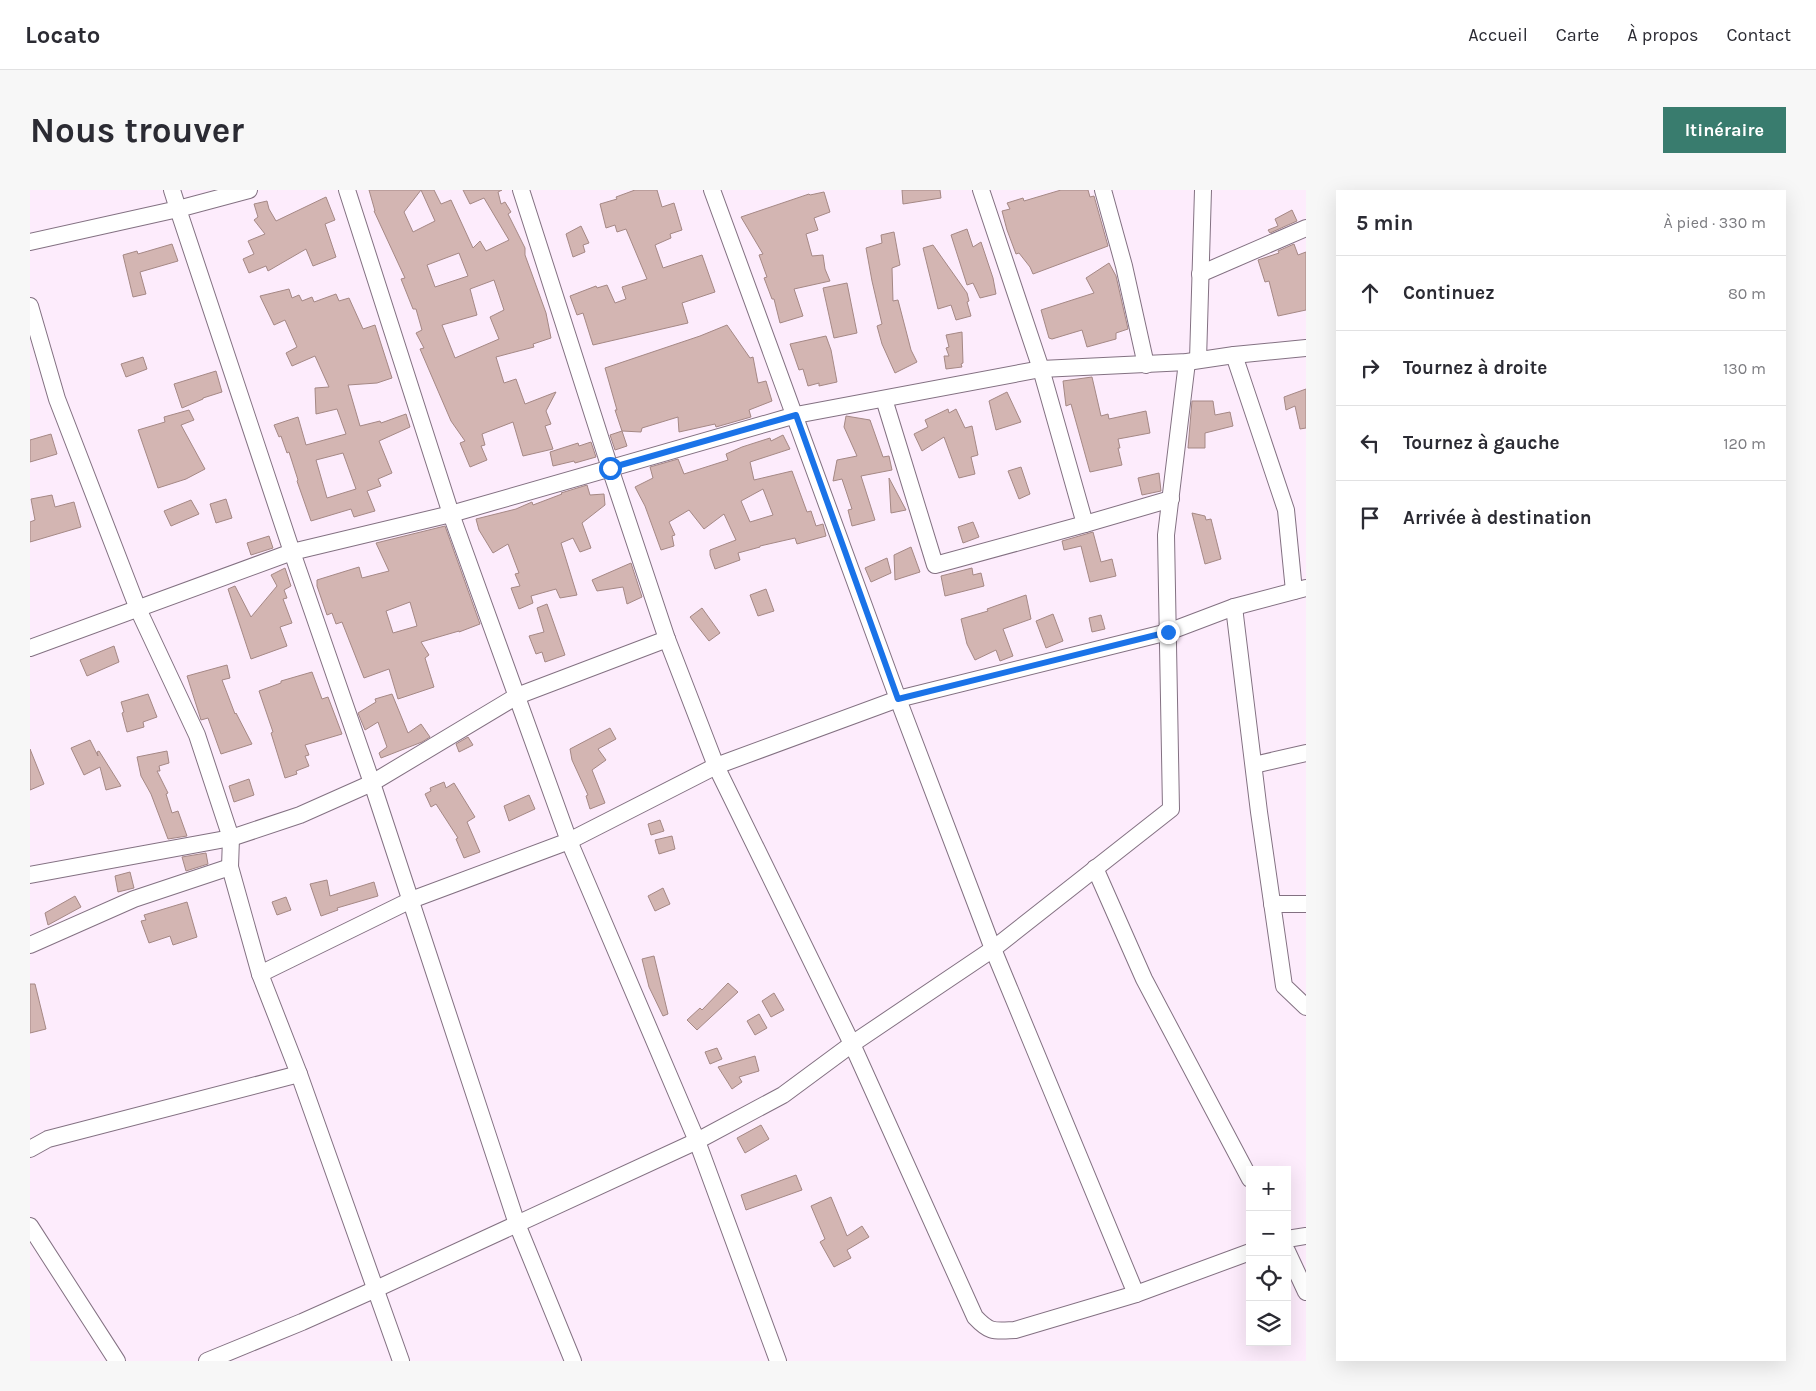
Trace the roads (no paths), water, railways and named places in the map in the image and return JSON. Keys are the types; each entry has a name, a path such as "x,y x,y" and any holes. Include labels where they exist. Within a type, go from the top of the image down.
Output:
{"street":[{"path":"172,190 292,552 372,783 517,1224 573,1361"},
{"path":"30,242 178,209 249,190"},
{"path":"347,190 451,514 569,842 697,1140 778,1361"},
{"path":"521,190 667,639 716,766 852,1044 975,1317 986,1328 997,1331 1015,1330 1136,1294 1246,1253"},
{"path":"712,190 796,415 898,699 993,949 1136,1294"},
{"path":"980,190 1041,370 1085,524"},
{"path":"1103,190 1124,266 1146,364"},
{"path":"206,1361 302,1322 517,1224 697,1140 783,1095 852,1044 993,949 1171,809 1166,535 1192,361 1200,274 1202,190"},
{"path":"1200,274 1306,228"},
{"path":"30,306 57,399 138,609 197,735 231,838 230,867 260,974 299,1074 401,1361"},
{"path":"30,648 292,552 451,514 796,415 1041,370 1192,361 1306,348"},
{"path":"260,974 411,900 569,842 716,766 898,699 1168,632 1234,607 1300,589 1286,510 1234,355"},
{"path":"884,399 935,565 1171,499"},
{"path":"1234,607 1284,986 1306,1007"},
{"path":"30,875 231,838 300,815 372,783 517,696 667,639"},
{"path":"1254,764 1306,754"},
{"path":"30,945 134,898 230,867"},
{"path":"1095,868 1144,979 1246,1171"},
{"path":"1272,904 1306,904"},
{"path":"30,1149 48,1139 299,1074"},
{"path":"30,1226 116,1361"},
{"path":"1291,1238 1306,1236"},
{"path":"1289,1256 1306,1292"}]}
